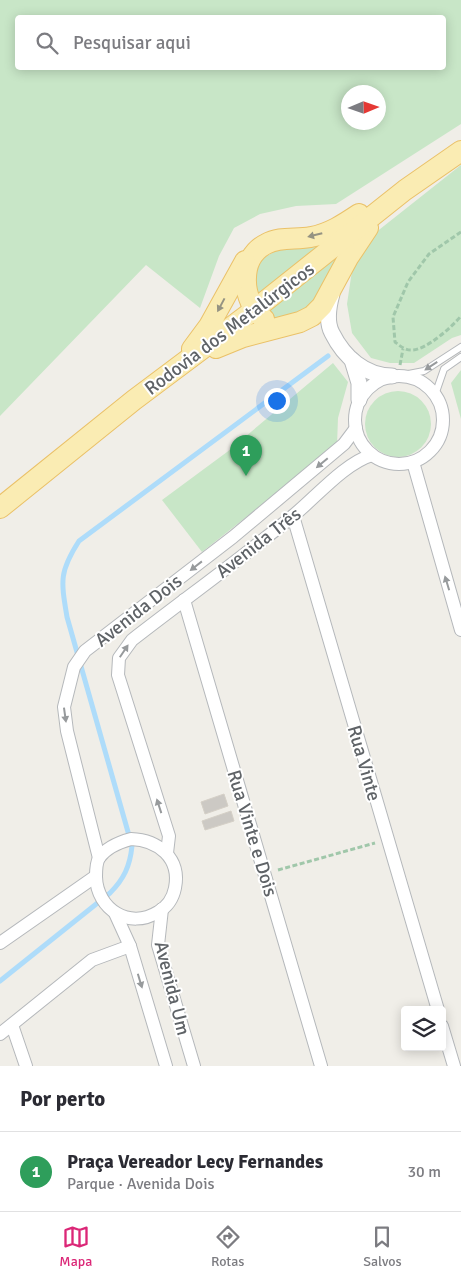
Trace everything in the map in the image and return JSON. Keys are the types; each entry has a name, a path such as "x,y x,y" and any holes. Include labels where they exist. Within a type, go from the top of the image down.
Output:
{"main road":[{"name":"Rodovia dos Metalúrgicos","path":"0,508 134,400 254,310 406,190 461,152"},
{"path":"175,370 209,326 241,266 257,250 265,244 276,240 320,235 406,190"},
{"path":"175,370 223,345 243,337 307,319 316,311 366,232 406,190"},
{"path":"257,250 249,264 245,281 249,300 254,310 262,319 289,325"}],"street":[{"path":"331,332 329,306 336,279"},
{"path":"289,325 311,325 331,332 352,359 371,374 419,381 435,395 442,417 442,428 432,449 412,462 391,464 372,455 362,443 356,428 359,383 352,359"},
{"path":"359,400 370,387 395,376"},
{"name":"Avenida Dois","path":"99,858 67,731 64,707 74,667 85,651 233,537 344,444 356,428"},
{"name":"Avenida Três","path":"167,853 169,836 118,675 119,658 132,640 293,516 351,466 363,458 372,455"},
{"path":"412,462 461,630"},
{"name":"Rua Vinte","path":"293,516 437,1006"},
{"name":"Rua Vinte e Dois","path":"184,600 322,1066"},
{"path":"131,838 144,839 157,844 167,853 172,862 176,882 169,902 162,910 151,916 139,919 126,918 115,913 100,896 96,876 99,858 119,842 131,838"},
{"path":"0,943 96,876"},
{"name":"Avenida Um","path":"162,910 158,945 194,1066"},
{"name":"Avenida Um","path":"115,913 130,946 166,1066"},
{"path":"0,1034 92,960 130,946"},
{"path":"12,1025 26,1066"},
{"path":"446,1039 454,1066"}],"lane":[{"path":"395,376 424,370 461,347"},
{"path":"435,395 444,369 461,357"}],"path":[{"path":"461,232 429,254 408,282 393,317 395,342 403,349 412,351 424,346 453,326 461,316"},
{"path":"265,874 388,839"}],"green space":[{"path":"0,0 461,0 461,124 336,204 296,206 260,214 234,228 219,256 200,308 146,265 0,416"},
{"path":"461,165 461,335 452,338 414,363 390,363 371,358 352,333 347,304 353,264 370,237"},
{"path":"350,241 309,311 278,319 264,314"},
{"path":"322,243 255,303 251,279 262,259 277,250"},
{"path":"333,363 348,382 338,418 337,445 202,552 162,500 227,452"},
{"path":"461,370 461,419 451,383"},
{"path":"391,391 405,391 417,396 426,405 431,417 429,437 422,448 405,457 391,457 379,452 370,443 365,431 365,417 370,405 379,396"}],"building":[{"path":"224,794 228,806 205,814 201,802"},
{"path":"231,811 234,821 205,830 202,821"}],"waterway":[{"path":"0,981 110,893 126,872 131,853 132,846 67,617 63,577 72,552 79,541 328,356"}],"place":[{"name":"Praça Vereador Lecy Fernandes","path":"246,476"}]}
